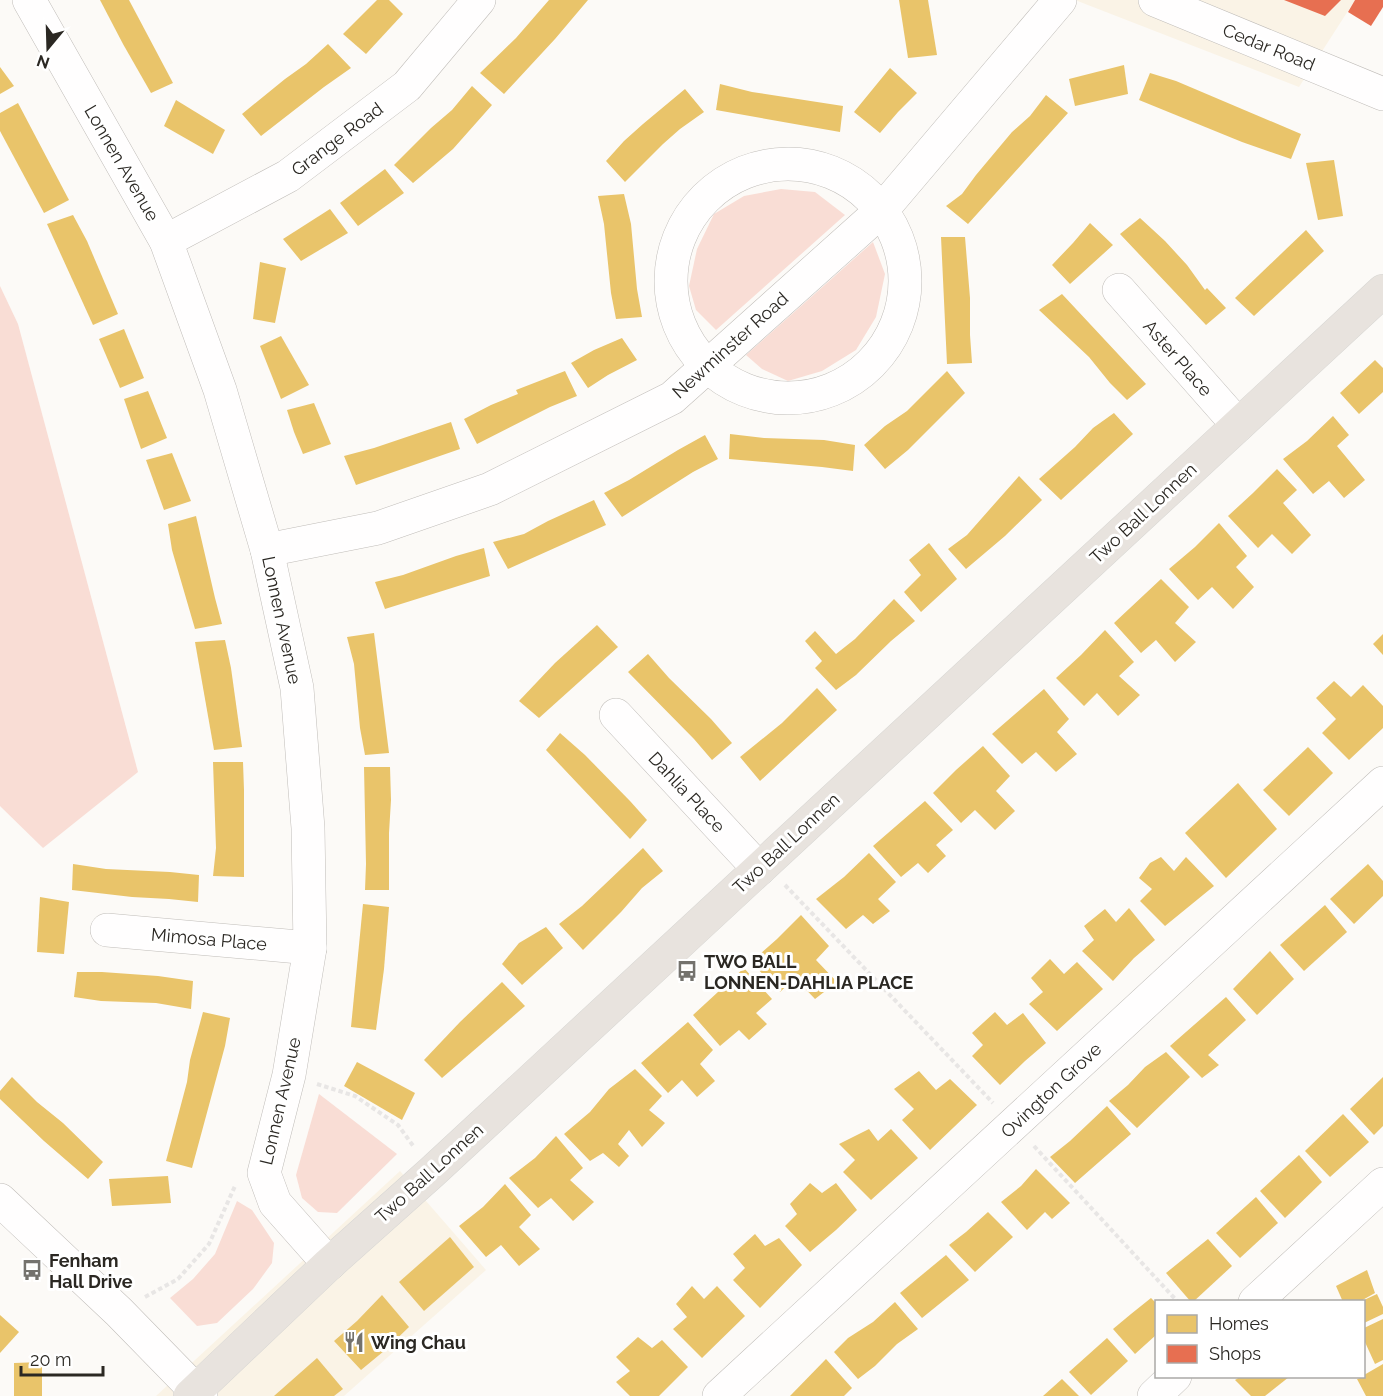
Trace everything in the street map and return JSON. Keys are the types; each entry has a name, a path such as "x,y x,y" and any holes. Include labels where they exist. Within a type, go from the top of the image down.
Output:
{"main road":[{"name":"Two Ball Lonnen","path":"196,1394 329,1264 432,1172 1383,291"}],"street":[{"name":"Lonnen Avenue","path":"29,0 166,241 220,390 267,550 297,688 308,828 310,948 289,1075 264,1173 275,1203 329,1264"},
{"name":"Grange Road","path":"166,241 288,176 397,93 406,86 479,0"},
{"name":"Newminster Road","path":"267,550 378,528 490,489 672,398 882,210 1060,0"},
{"name":"Cedar Road","path":"1155,0 1383,94"},
{"path":"779,164 818,167 853,183 882,210 900,244 905,282 899,321 880,354 851,380 815,396 777,398 739,388 707,367 683,336 671,299 671,261 684,224 708,194 741,173 779,164"},
{"name":"Aster Place","path":"1119,290 1238,425"},
{"name":"Dahlia Place","path":"616,715 762,866"},
{"name":"Ovington Grove","path":"719,1396 1383,783"},
{"name":"Mimosa Place","path":"107,930 310,948"},
{"path":"1257,1300 1382,1187"},
{"path":"0,1200 119,1312 196,1394"},
{"path":"1154,1396 1174,1378"},
{"path":"1183,1378 1193,1396"}],"path":[{"path":"762,866 1014,1124 1176,1300"},
{"path":"289,1075 356,1096 398,1125 432,1172"},
{"path":"119,1312 178,1279 208,1244 241,1173 264,1173"}],"shaded area":[{"path":"1075,0 1355,0 1299,87"},
{"path":"781,189 815,192 845,215 716,330 696,310 689,286 697,249 714,214 744,196"},
{"path":"873,242 885,274 876,317 856,350 822,371 788,381 762,369 746,355"},
{"path":"0,286 18,324 138,772 43,848 0,806"},
{"path":"319,1094 397,1154 337,1213 318,1212 302,1198 296,1175"},
{"path":"400,1171 486,1270 344,1396 156,1396"},
{"path":"237,1201 252,1210 274,1243 272,1263 253,1289 217,1323 197,1326 170,1298 193,1279 215,1254"}],"building: Homes":[{"path":"100,0 129,0 173,83 151,93"},
{"path":"377,0 389,0 403,14 366,54 343,34"},
{"path":"549,0 588,0 504,94 480,73 516,38"},
{"path":"899,0 928,0 937,55 908,58"},
{"path":"328,44 351,68 261,136 242,114"},
{"path":"1124,65 1128,94 1075,106 1069,79"},
{"path":"0,67 14,86 0,94"},
{"path":"890,68 917,93 880,133 854,112"},
{"path":"1150,73 1176,81 1301,134 1291,159 1242,142 1139,100"},
{"path":"720,84 752,92 843,106 840,132 716,110"},
{"path":"472,86 492,105 453,149 413,183 394,165 452,110"},
{"path":"685,89 704,112 663,144 625,182 606,161 624,141"},
{"path":"1046,95 1068,113 968,224 946,206 962,194 1012,132 1030,116"},
{"path":"176,100 225,130 213,154 164,126"},
{"path":"18,103 69,200 44,213 0,131 0,113"},
{"path":"1334,160 1343,216 1318,220 1306,163"},
{"path":"385,169 404,193 358,226 340,203"},
{"path":"624,194 631,224 642,317 616,319 604,224 598,196"},
{"path":"330,209 348,233 301,261 283,239"},
{"path":"73,215 87,241 118,314 93,325 47,224"},
{"path":"1140,218 1187,265 1205,290 1207,288 1226,308 1206,325 1120,234"},
{"path":"1090,223 1113,245 1070,284 1052,265"},
{"path":"1306,230 1324,251 1254,316 1235,298"},
{"path":"941,237 965,237 972,363 947,364"},
{"path":"260,262 286,268 275,323 253,319"},
{"path":"1062,294 1146,384 1127,400 1089,357 1039,310"},
{"path":"124,329 144,378 120,388 99,339"},
{"path":"281,336 309,385 281,399 260,346"},
{"path":"622,338 637,360 588,388 571,363"},
{"path":"1375,360 1383,368 1383,392 1359,414 1340,393"},
{"path":"565,371 577,396 477,444 464,419 518,394 516,390"},
{"path":"947,371 965,393 908,450 885,469 864,445 885,426 907,411"},
{"path":"148,391 167,438 141,449 124,399"},
{"path":"314,403 331,444 303,454 287,410"},
{"path":"1114,413 1133,434 1061,500 1039,479 1093,428"},
{"path":"1333,416 1349,435 1337,446 1365,480 1344,498 1329,481 1313,494 1283,459 1307,441"},
{"path":"451,422 460,449 356,485 344,456"},
{"path":"730,434 764,438 824,440 855,445 853,471 729,459"},
{"path":"705,435 718,459 693,472 622,517 604,493"},
{"path":"172,453 191,501 164,510 146,460"},
{"path":"1277,469 1297,490 1283,503 1311,535 1292,554 1272,534 1258,548 1228,516"},
{"path":"1019,476 1042,500 966,569 948,549 967,535"},
{"path":"594,500 606,525 508,569 493,542 524,534"},
{"path":"196,516 222,624 195,629 172,550 168,524"},
{"path":"1219,523 1247,556 1236,567 1254,587 1233,609 1212,587 1198,600 1169,569"},
{"path":"929,543 957,579 921,612 904,592 921,575 909,560"},
{"path":"484,548 490,576 385,609 375,582"},
{"path":"1161,579 1189,607 1175,623 1196,642 1175,662 1156,640 1141,653 1114,623"},
{"path":"894,599 915,621 856,675 836,690 815,668 822,661 805,641 815,631 836,654 855,639"},
{"path":"597,625 618,647 539,718 519,701 555,663"},
{"path":"1105,630 1134,662 1119,676 1140,695 1118,716 1097,693 1084,706 1056,678"},
{"path":"374,633 389,753 365,755 354,664 347,637"},
{"path":"1383,634 1383,655 1373,644"},
{"path":"225,640 242,747 214,750 195,642"},
{"path":"648,654 732,743 712,760 628,672"},
{"path":"1334,681 1351,697 1363,685 1383,706 1383,728 1349,760 1322,733 1336,719 1316,698"},
{"path":"817,688 837,710 760,781 740,757 782,723"},
{"path":"1044,689 1069,719 1057,732 1077,754 1056,772 1036,752 1022,764 992,734"},
{"path":"560,733 585,755 647,820 630,839 546,750"},
{"path":"983,746 1010,776 996,791 1015,811 995,830 975,810 961,823 933,793"},
{"path":"1308,747 1333,773 1289,816 1263,790"},
{"path":"213,762 243,762 244,877 213,876 216,848"},
{"path":"364,767 390,767 389,890 365,890"},
{"path":"1238,783 1277,829 1226,878 1185,833"},
{"path":"925,801 953,830 936,845 946,856 928,873 918,863 901,877 873,846"},
{"path":"643,848 663,871 642,888 583,950 559,924 582,906"},
{"path":"869,853 896,882 878,899 890,911 873,924 863,915 846,929 816,899"},
{"path":"1161,857 1174,871 1186,857 1214,886 1165,926 1140,901 1152,889 1139,878 1150,863"},
{"path":"73,864 106,869 199,875 198,902 72,890"},
{"path":"1368,864 1383,881 1383,896 1354,924 1330,899"},
{"path":"40,897 69,902 64,954 37,952"},
{"path":"363,904 389,907 376,1030 351,1027"},
{"path":"1325,905 1347,932 1304,971 1280,945"},
{"path":"1129,908 1155,940 1113,981 1082,951 1094,940 1084,926 1105,909 1116,922"},
{"path":"801,915 829,946 816,960 837,982 815,999 795,978 780,992 751,962"},
{"path":"546,927 563,948 522,985 502,964 519,943"},
{"path":"1270,951 1294,979 1257,1015 1233,989"},
{"path":"1050,959 1064,974 1077,962 1103,989 1057,1031 1029,1004 1043,992 1031,978"},
{"path":"744,968 772,999 756,1013 767,1024 749,1040 739,1030 720,1046 693,1015"},
{"path":"77,972 158,976 193,981 191,1009 156,1003 101,1001 74,997"},
{"path":"502,982 525,1006 442,1078 424,1060"},
{"path":"1226,997 1246,1020 1208,1055 1219,1065 1202,1078 1170,1046"},
{"path":"203,1012 230,1018 225,1046 192,1168 166,1161"},
{"path":"995,1012 1007,1025 1023,1013 1046,1043 1000,1085 972,1056 983,1045 972,1033"},
{"path":"688,1022 713,1050 700,1064 715,1081 697,1097 682,1080 668,1093 641,1063"},
{"path":"1166,1052 1190,1077 1137,1128 1109,1101 1145,1067"},
{"path":"357,1062 415,1093 402,1120 344,1086"},
{"path":"635,1069 662,1096 649,1110 665,1123 642,1147 629,1130 618,1144 629,1156 619,1167 603,1153 590,1161 564,1134 590,1112 609,1089"},
{"path":"919,1071 936,1090 950,1079 977,1105 930,1150 902,1120 914,1109 894,1089"},
{"path":"12,1077 103,1162 88,1179 0,1099 0,1091"},
{"path":"1383,1077 1383,1126 1374,1135 1350,1109"},
{"path":"1107,1106 1131,1134 1075,1183 1050,1157"},
{"path":"1343,1114 1369,1142 1330,1177 1305,1151"},
{"path":"869,1129 878,1141 891,1129 918,1158 871,1200 843,1172 855,1160 839,1144"},
{"path":"556,1136 583,1168 570,1180 594,1202 573,1221 551,1198 538,1208 509,1178 535,1158"},
{"path":"1299,1155 1322,1182 1285,1218 1260,1191"},
{"path":"1036,1169 1070,1203 1052,1219 1045,1212 1027,1230 1001,1202 1021,1186"},
{"path":"168,1176 171,1203 112,1206 109,1179"},
{"path":"810,1183 822,1193 836,1183 857,1210 810,1252 785,1226 797,1214 790,1204"},
{"path":"505,1184 531,1215 519,1227 540,1249 519,1266 501,1245 486,1257 459,1226 483,1207"},
{"path":"1256,1197 1278,1223 1240,1258 1216,1233"},
{"path":"988,1212 1013,1237 975,1272 949,1245"},
{"path":"755,1234 765,1246 779,1238 802,1265 760,1308 733,1280 745,1268 733,1254"},
{"path":"450,1237 474,1267 424,1311 399,1282"},
{"path":"1208,1239 1232,1266 1195,1300 1189,1300 1166,1273"},
{"path":"946,1255 969,1280 922,1318 900,1293"},
{"path":"1367,1270 1375,1293 1363,1300 1342,1300 1336,1286"},
{"path":"692,1286 704,1299 717,1286 745,1316 702,1358 673,1329 687,1317 676,1304"},
{"path":"1377,1294 1383,1307 1383,1314 1365,1323 1364,1300"},
{"path":"382,1295 409,1327 361,1370 334,1341"},
{"path":"1151,1298 1155,1302 1155,1336 1135,1354 1113,1329"},
{"path":"895,1302 918,1329 897,1344 858,1379 834,1352 848,1338 873,1322"},
{"path":"0,1315 19,1332 0,1353"},
{"path":"1383,1319 1383,1360 1375,1364 1365,1342 1365,1328"},
{"path":"638,1337 652,1348 662,1340 688,1367 659,1396 630,1396 616,1382 630,1371 616,1357"},
{"path":"1107,1338 1128,1361 1091,1395 1069,1372"},
{"path":"317,1358 343,1389 334,1396 274,1396"},
{"path":"826,1359 852,1388 844,1396 790,1396"},
{"path":"42,1362 42,1396 14,1396 14,1363"},
{"path":"1383,1364 1383,1396 1366,1396 1357,1379 1365,1378 1365,1374"},
{"path":"1238,1378 1288,1378 1265,1396 1251,1396 1235,1380"},
{"path":"1062,1379 1079,1396 1043,1396"}],"building: Shops":[{"path":"1284,0 1341,0 1325,16"},
{"path":"1355,0 1383,0 1383,7 1371,26 1348,12"}],"place":[{"name":"TWO BALL LONNEN-DAHLIA PLACE","path":"687,971"},
{"name":"Fenham Hall Drive","path":"32,1270"},
{"name":"Wing Chau","path":"354,1342"}]}
